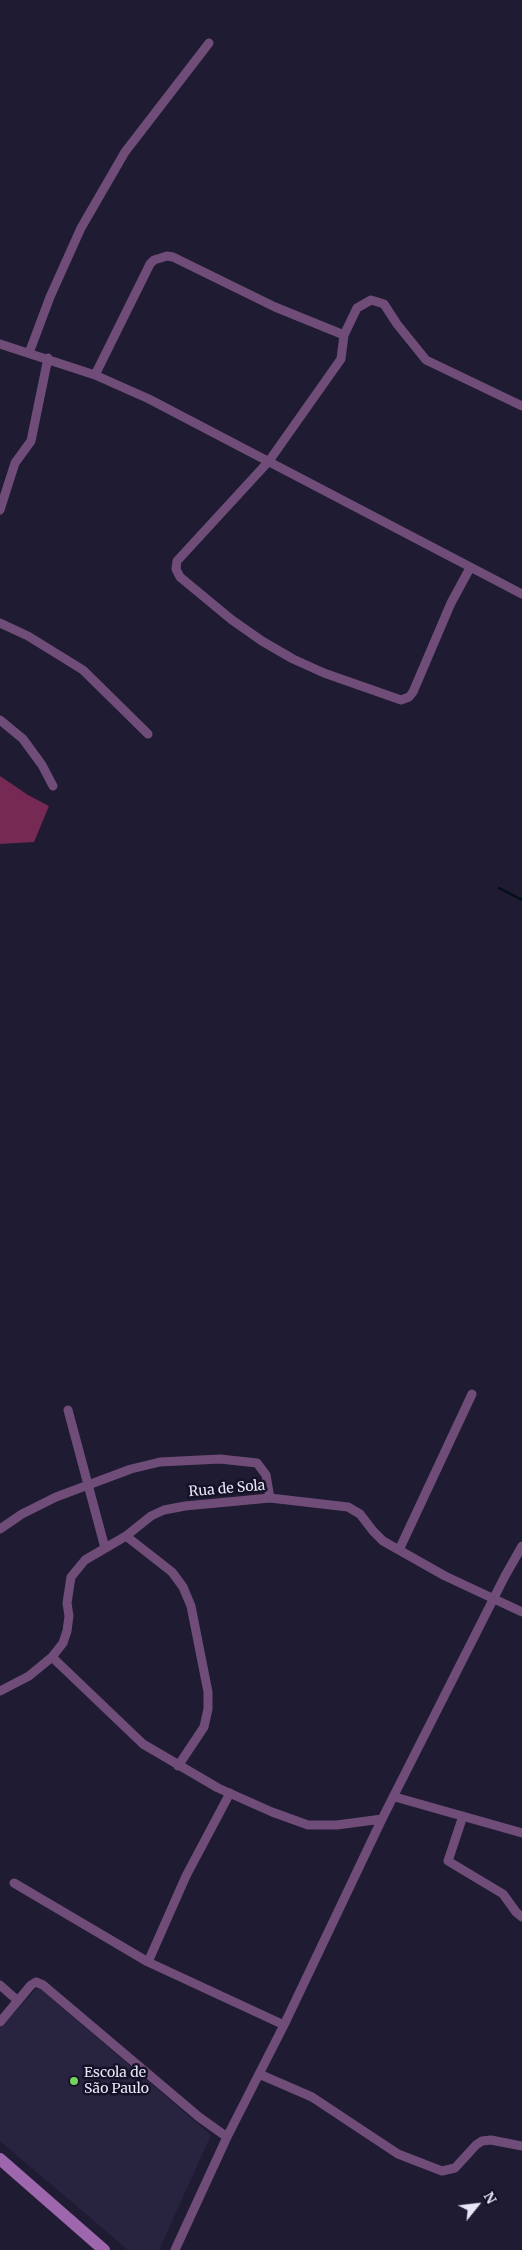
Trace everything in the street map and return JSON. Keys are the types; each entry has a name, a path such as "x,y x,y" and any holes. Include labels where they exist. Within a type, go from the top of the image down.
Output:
{"main road":[{"path":"0,2159 104,2250"}],"street":[{"path":"29,353 50,297 81,228 126,152 209,43"},
{"path":"95,375 150,264 154,260 166,256 173,257 275,307 344,335"},
{"path":"470,568 451,603 413,692 406,699 398,700 324,673 293,659 232,620 180,577 176,569 177,560 269,461 341,359 344,335 357,308 371,300 384,304 426,360 522,406"},
{"path":"0,344 48,358 95,375 148,400 269,461 522,594"},
{"path":"0,510 15,463 31,441 48,358"},
{"path":"0,623 28,636 83,670 148,734"},
{"path":"0,720 23,739 42,765 53,786"},
{"path":"399,1550 472,1394"},
{"path":"68,1410 105,1548"},
{"path":"0,1529 22,1514 89,1484 131,1469 160,1462 237,1460 257,1463 266,1475 270,1498"},
{"name":"Rua de Sola","path":"0,1691 29,1676 52,1657 63,1643 67,1632 69,1616 67,1603 71,1577 85,1560 126,1536 142,1522 164,1510 226,1501 270,1498 348,1507 360,1514 375,1535 417,1561 493,1600 522,1612"},
{"path":"126,1536 172,1572 183,1587 191,1606 208,1692 208,1709 204,1727 178,1766"},
{"path":"175,2250 227,2137 284,2025 382,1819 504,1576 522,1546"},
{"path":"52,1657 143,1744 178,1766 230,1793 272,1812 308,1825 337,1825 382,1819"},
{"path":"148,1962 186,1876 230,1793"},
{"path":"394,1797 522,1833"},
{"path":"463,1816 448,1861 503,1894 516,1912 522,1916"},
{"path":"14,1883 148,1962 284,2025"},
{"path":"0,2022 36,1982 43,1985 198,2117 227,2137"},
{"path":"0,1985 18,2001"},
{"path":"259,2074 312,2097 398,2154 442,2171 455,2168 482,2141 491,2140 522,2146"}],"shaded area":[{"path":"0,776 28,795 49,806 34,842 0,844"},
{"name":"Escola de São Paulo","path":"38,1987 211,2135 159,2250 128,2250 0,2141 0,2028"}],"waterway":[{"path":"499,888 522,900"}],"place":[{"name":"Escola de São Paulo","path":"74,2081"}]}
